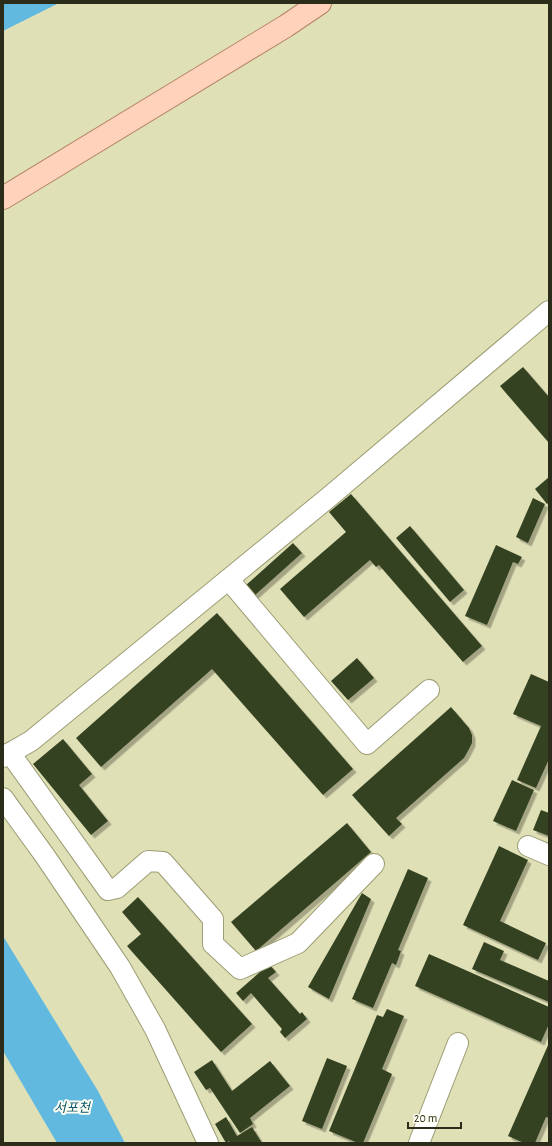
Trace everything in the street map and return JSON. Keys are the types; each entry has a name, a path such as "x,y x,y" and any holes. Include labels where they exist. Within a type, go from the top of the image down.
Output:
{"main road":[{"path":"3,198 286,26 320,3"}],"street":[{"path":"374,864 298,943 240,969 213,944 213,919 163,862 148,861 117,888 108,890 7,755 31,741 229,580 336,492 549,311"},
{"path":"229,580 367,744 429,690"},
{"path":"3,798 45,856 120,967 155,1029 208,1143"},
{"path":"528,846 549,855"},
{"path":"419,1143 458,1043"}],"water":[{"path":"3,3 59,3 3,31"},
{"name":"서포천","path":"3,936 98,1091 125,1143 57,1143 3,1051"}],"building":[{"path":"523,367 549,397 549,443 500,386"},
{"path":"549,477 549,502 547,504 535,489"},
{"path":"351,494 482,646 463,662 379,565 376,567 370,560 304,617 280,589 346,532 329,512"},
{"path":"533,498 545,504 528,543 516,537"},
{"path":"410,526 464,590 450,602 396,538"},
{"path":"293,543 302,553 254,596 245,586"},
{"path":"496,545 522,557 518,564 513,562 487,625 465,616"},
{"path":"217,613 353,769 323,795 212,669 101,767 76,738"},
{"path":"357,658 374,678 348,700 331,681"},
{"path":"531,674 549,682 549,759 536,788 517,780 541,726 513,714"},
{"path":"451,707 469,728 472,735 472,743 464,758 396,818 402,824 389,836 352,795"},
{"path":"63,739 92,774 79,785 108,821 91,835 33,764"},
{"path":"512,780 534,790 516,831 493,821"},
{"path":"541,810 549,813 549,836 533,830"},
{"path":"347,823 371,852 256,951 231,922"},
{"path":"499,846 528,860 500,921 546,943 538,960 463,925"},
{"path":"408,869 428,878 398,950 401,951 396,965 392,963 373,1008 352,999"},
{"path":"362,893 371,899 329,999 308,987"},
{"path":"138,897 252,1024 221,1052 127,946 141,934 122,912"},
{"path":"484,942 504,951 500,960 549,981 549,1002 472,969"},
{"path":"429,954 549,1007 549,1024 541,1042 415,986"},
{"path":"269,964 276,972 268,978 300,1014 302,1012 307,1019 285,1038 280,1032 282,1029 251,993 243,1001 236,993"},
{"path":"387,1009 404,1016 382,1069 392,1074 363,1143 358,1143 329,1131 377,1015 383,1017"},
{"path":"549,1043 549,1118 546,1117 535,1143 524,1143 508,1136"},
{"path":"327,1058 347,1066 322,1129 302,1121"},
{"path":"212,1060 232,1091 270,1061 290,1086 250,1118 253,1124 240,1133 210,1088 206,1090 194,1072"},
{"path":"226,1117 237,1136 252,1127 262,1143 230,1143 229,1141 226,1143 215,1124"}]}
